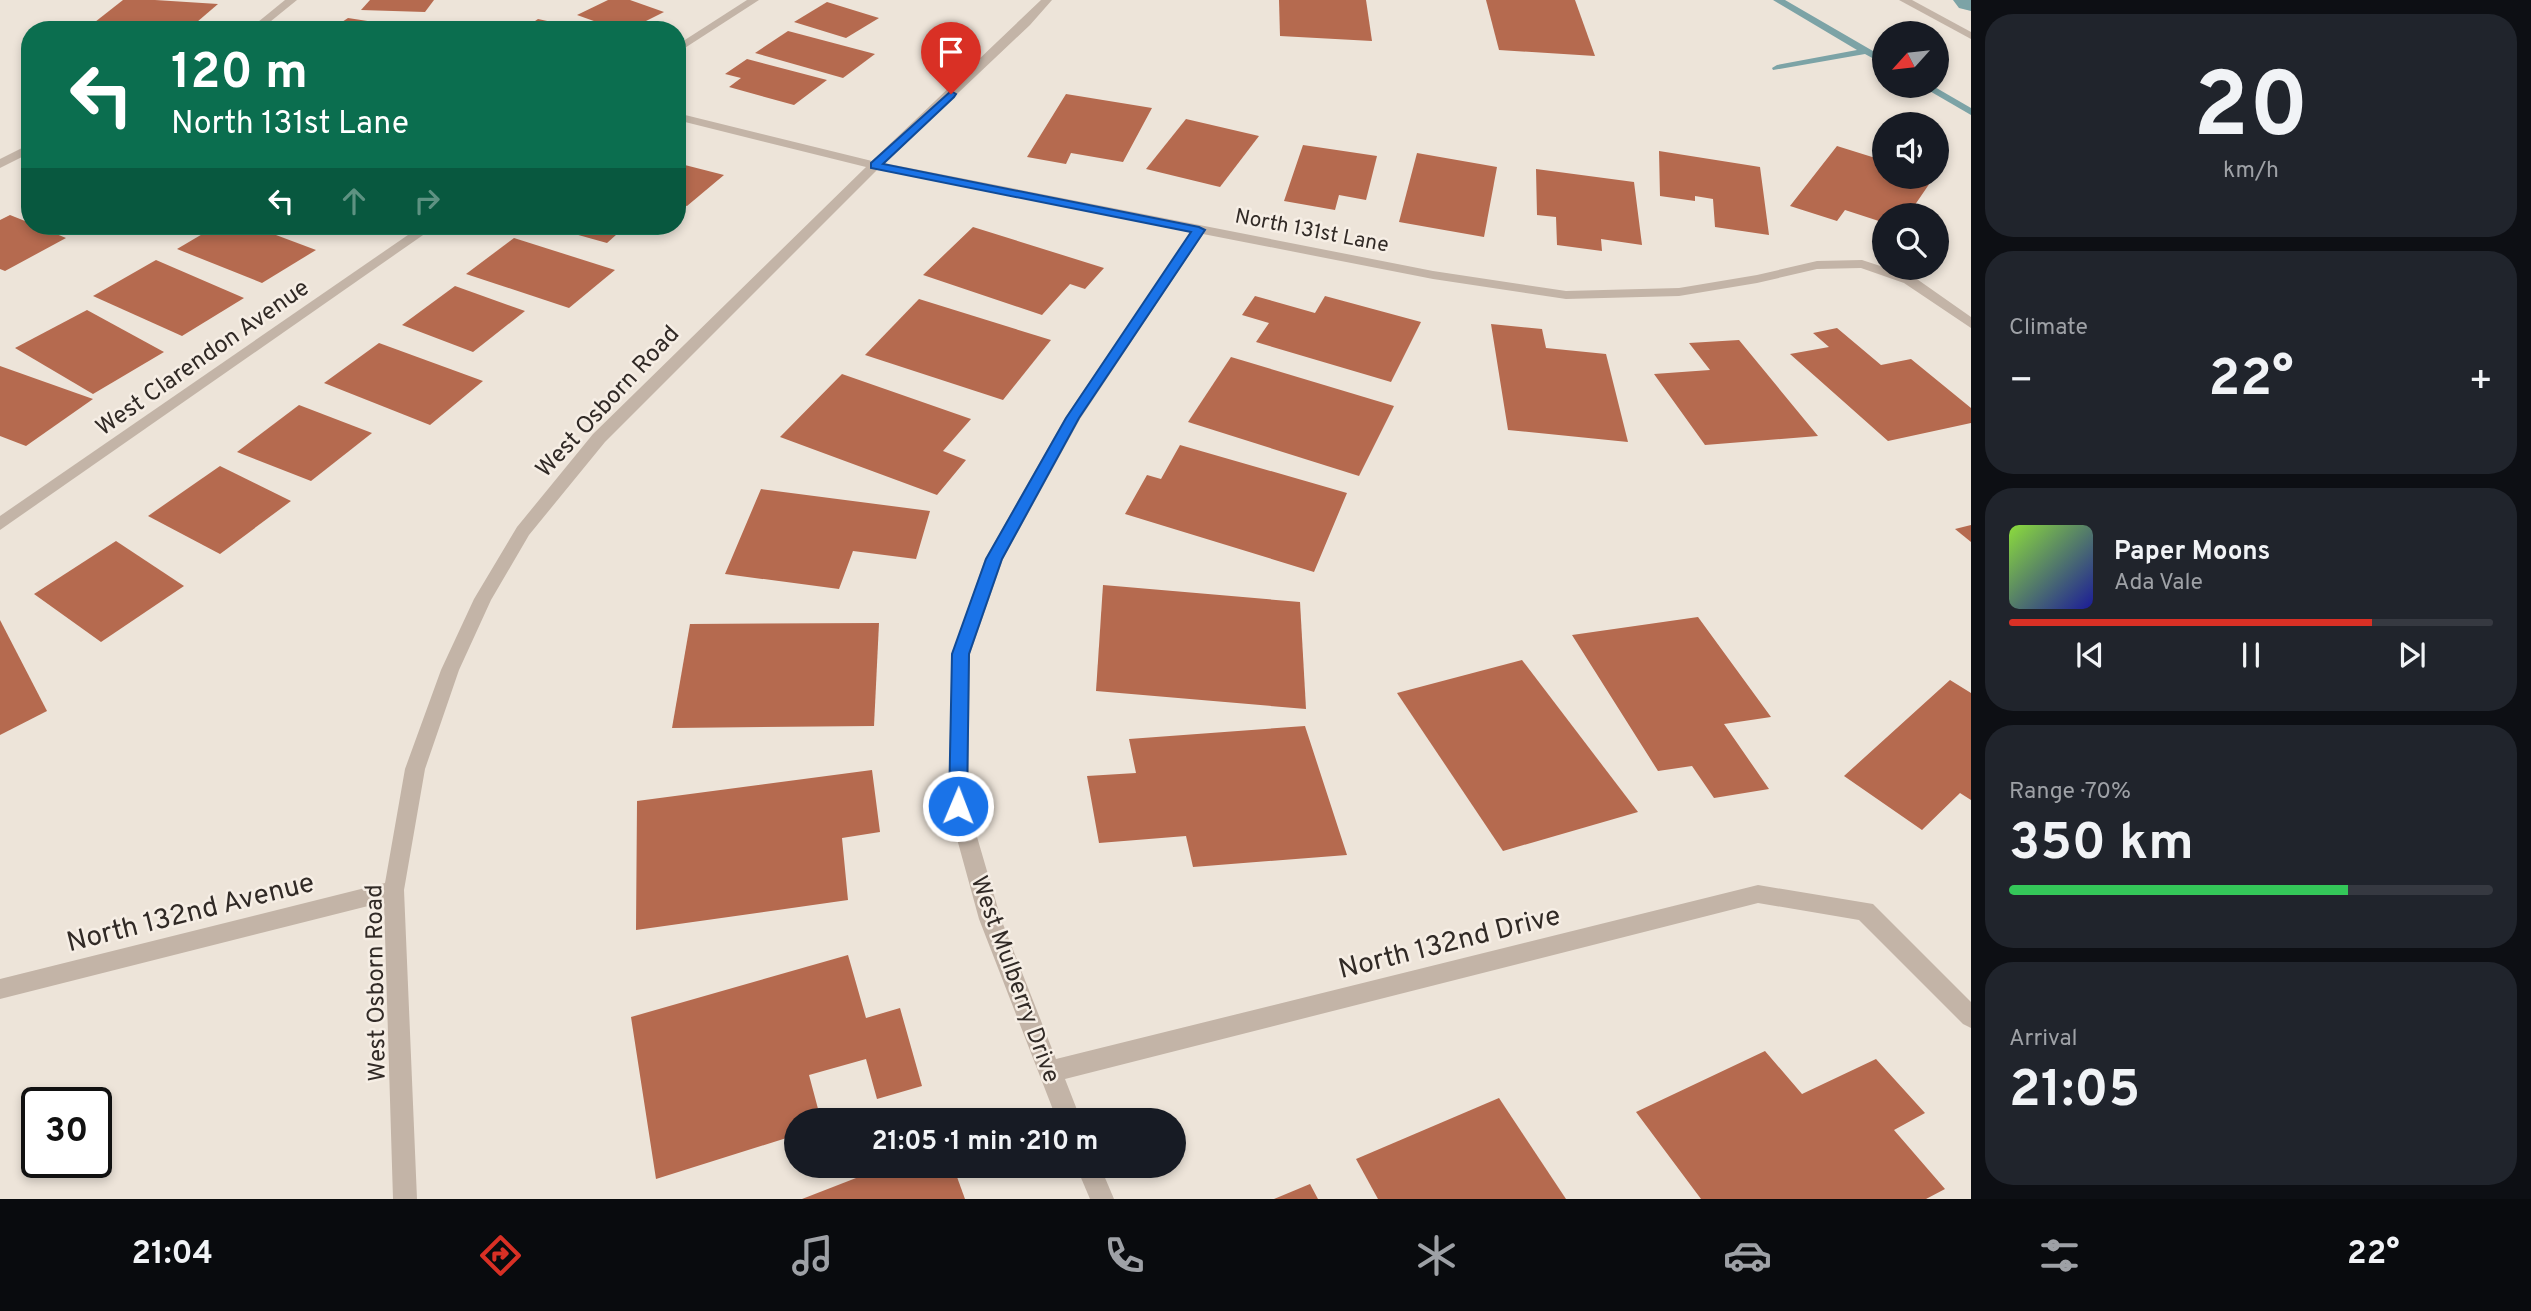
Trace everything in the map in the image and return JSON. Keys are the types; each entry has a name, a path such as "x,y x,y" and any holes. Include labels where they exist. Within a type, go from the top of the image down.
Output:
{"street":[{"path":"265,21 292,0"},
{"path":"686,44 754,0"},
{"name":"West Osborn Road","path":"405,1199 394,890 415,769 450,670 483,599 523,531 599,438 1047,0"},
{"path":"1904,0 1971,36"},
{"name":"North 131st Lane","path":"686,118 875,166 1433,275 1566,295 1679,292 1757,279 1817,265 1862,264 1909,280 1971,324"},
{"path":"0,164 21,153"},
{"name":"West Mulberry Drive","path":"1064,1108 990,919 958,806 961,654 994,559 1066,429 1199,230"},
{"name":"West Clarendon Avenue","path":"0,524 414,235"},
{"name":"North 132nd Avenue","path":"0,989 394,890"},
{"name":"North 132nd Drive","path":"1049,1072 1758,894 1865,911 1971,1017"},
{"path":"1093,1178 1102,1199"}],"building":[{"path":"123,0 218,4 198,21 96,21"},
{"path":"370,0 434,0 425,12 361,10"},
{"path":"608,0 630,0 664,12 646,21 594,21 577,15"},
{"path":"1279,0 1366,0 1372,41 1280,36"},
{"path":"1486,0 1575,0 1595,56 1499,50"},
{"path":"827,2 879,18 846,38 794,22"},
{"path":"348,18 368,21 344,21"},
{"path":"788,31 875,54 843,78 755,53"},
{"path":"747,59 827,80 794,105 729,87 741,78 725,74"},
{"path":"1066,94 1152,108 1123,162 1071,153 1066,164 1027,157"},
{"path":"1186,119 1259,136 1220,187 1146,169"},
{"path":"1303,145 1377,156 1366,200 1339,195 1335,210 1284,201"},
{"path":"1837,146 1872,157 1872,189 1926,189 1916,203 1872,203 1872,219 1845,210 1837,221 1790,206"},
{"path":"1659,151 1760,167 1769,235 1715,227 1713,199 1695,196 1695,201 1660,196"},
{"path":"1417,153 1497,167 1484,237 1399,222"},
{"path":"686,165 724,175 687,206"},
{"path":"1536,169 1634,182 1642,245 1601,239 1602,251 1557,245 1556,217 1537,215"},
{"path":"10,215 21,219 21,235 59,235 66,238 5,271 0,269 0,220"},
{"path":"973,227 1104,268 1085,289 1070,284 1042,315 923,275"},
{"path":"201,235 276,235 316,250 262,283 177,249"},
{"path":"578,235 616,235 607,243"},
{"path":"514,238 615,270 569,308 466,274"},
{"path":"156,260 244,298 182,336 93,296"},
{"path":"455,286 525,311 473,352 402,325"},
{"path":"1255,296 1315,313 1325,296 1421,322 1391,382 1256,342 1269,323 1242,315"},
{"path":"919,299 1051,340 1003,400 865,355"},
{"path":"87,310 164,352 93,394 15,348"},
{"path":"1491,324 1542,329 1546,348 1606,354 1628,442 1508,430"},
{"path":"1837,328 1881,365 1911,359 1971,408 1971,423 1888,441 1790,354 1829,347 1813,333"},
{"path":"1739,340 1818,436 1705,445 1654,374 1710,370 1689,343"},
{"path":"379,343 483,381 430,425 324,383"},
{"path":"1231,357 1394,406 1359,476 1188,422"},
{"path":"0,366 93,399 26,446 0,436"},
{"path":"842,374 971,419 943,451 966,460 937,495 780,437"},
{"path":"299,405 372,433 311,481 237,452"},
{"path":"1180,445 1347,493 1314,572 1125,514 1147,475 1161,479"},
{"path":"220,466 291,501 220,554 148,516"},
{"path":"761,489 930,511 916,559 853,551 839,589 725,574"},
{"path":"1971,525 1971,542 1955,529"},
{"path":"116,541 184,586 101,642 34,594"},
{"path":"1103,585 1300,602 1306,709 1096,691"},
{"path":"1698,617 1771,717 1724,724 1769,789 1714,798 1692,766 1658,771 1572,635"},
{"path":"0,620 47,711 0,735"},
{"path":"879,623 874,726 672,728 690,624"},
{"path":"1522,660 1638,812 1503,851 1397,693"},
{"path":"1950,680 1971,693 1971,800 1960,793 1922,830 1844,776"},
{"path":"1305,726 1347,855 1193,867 1186,836 1099,843 1087,776 1136,773 1129,739"},
{"path":"872,770 880,832 842,838 848,900 636,930 637,801"},
{"path":"848,955 866,1018 900,1008 922,1086 877,1099 866,1059 809,1075 818,1108 784,1108 784,1139 656,1179 631,1017"},
{"path":"1765,1051 1802,1094 1876,1059 1925,1113 1894,1130 1945,1189 1926,1199 1701,1199 1636,1112"},
{"path":"1499,1098 1566,1199 1378,1199 1356,1159"},
{"path":"856,1178 957,1178 965,1199 802,1199"},
{"path":"1310,1184 1318,1199 1274,1199"}],"waterway":[{"path":"1778,0 1872,54"},
{"path":"1777,68 1866,51"},
{"path":"1947,98 1971,112"}],"route":[{"path":"951,94 875,166 1199,230 1073,418 994,559 961,654 958,806"}]}
